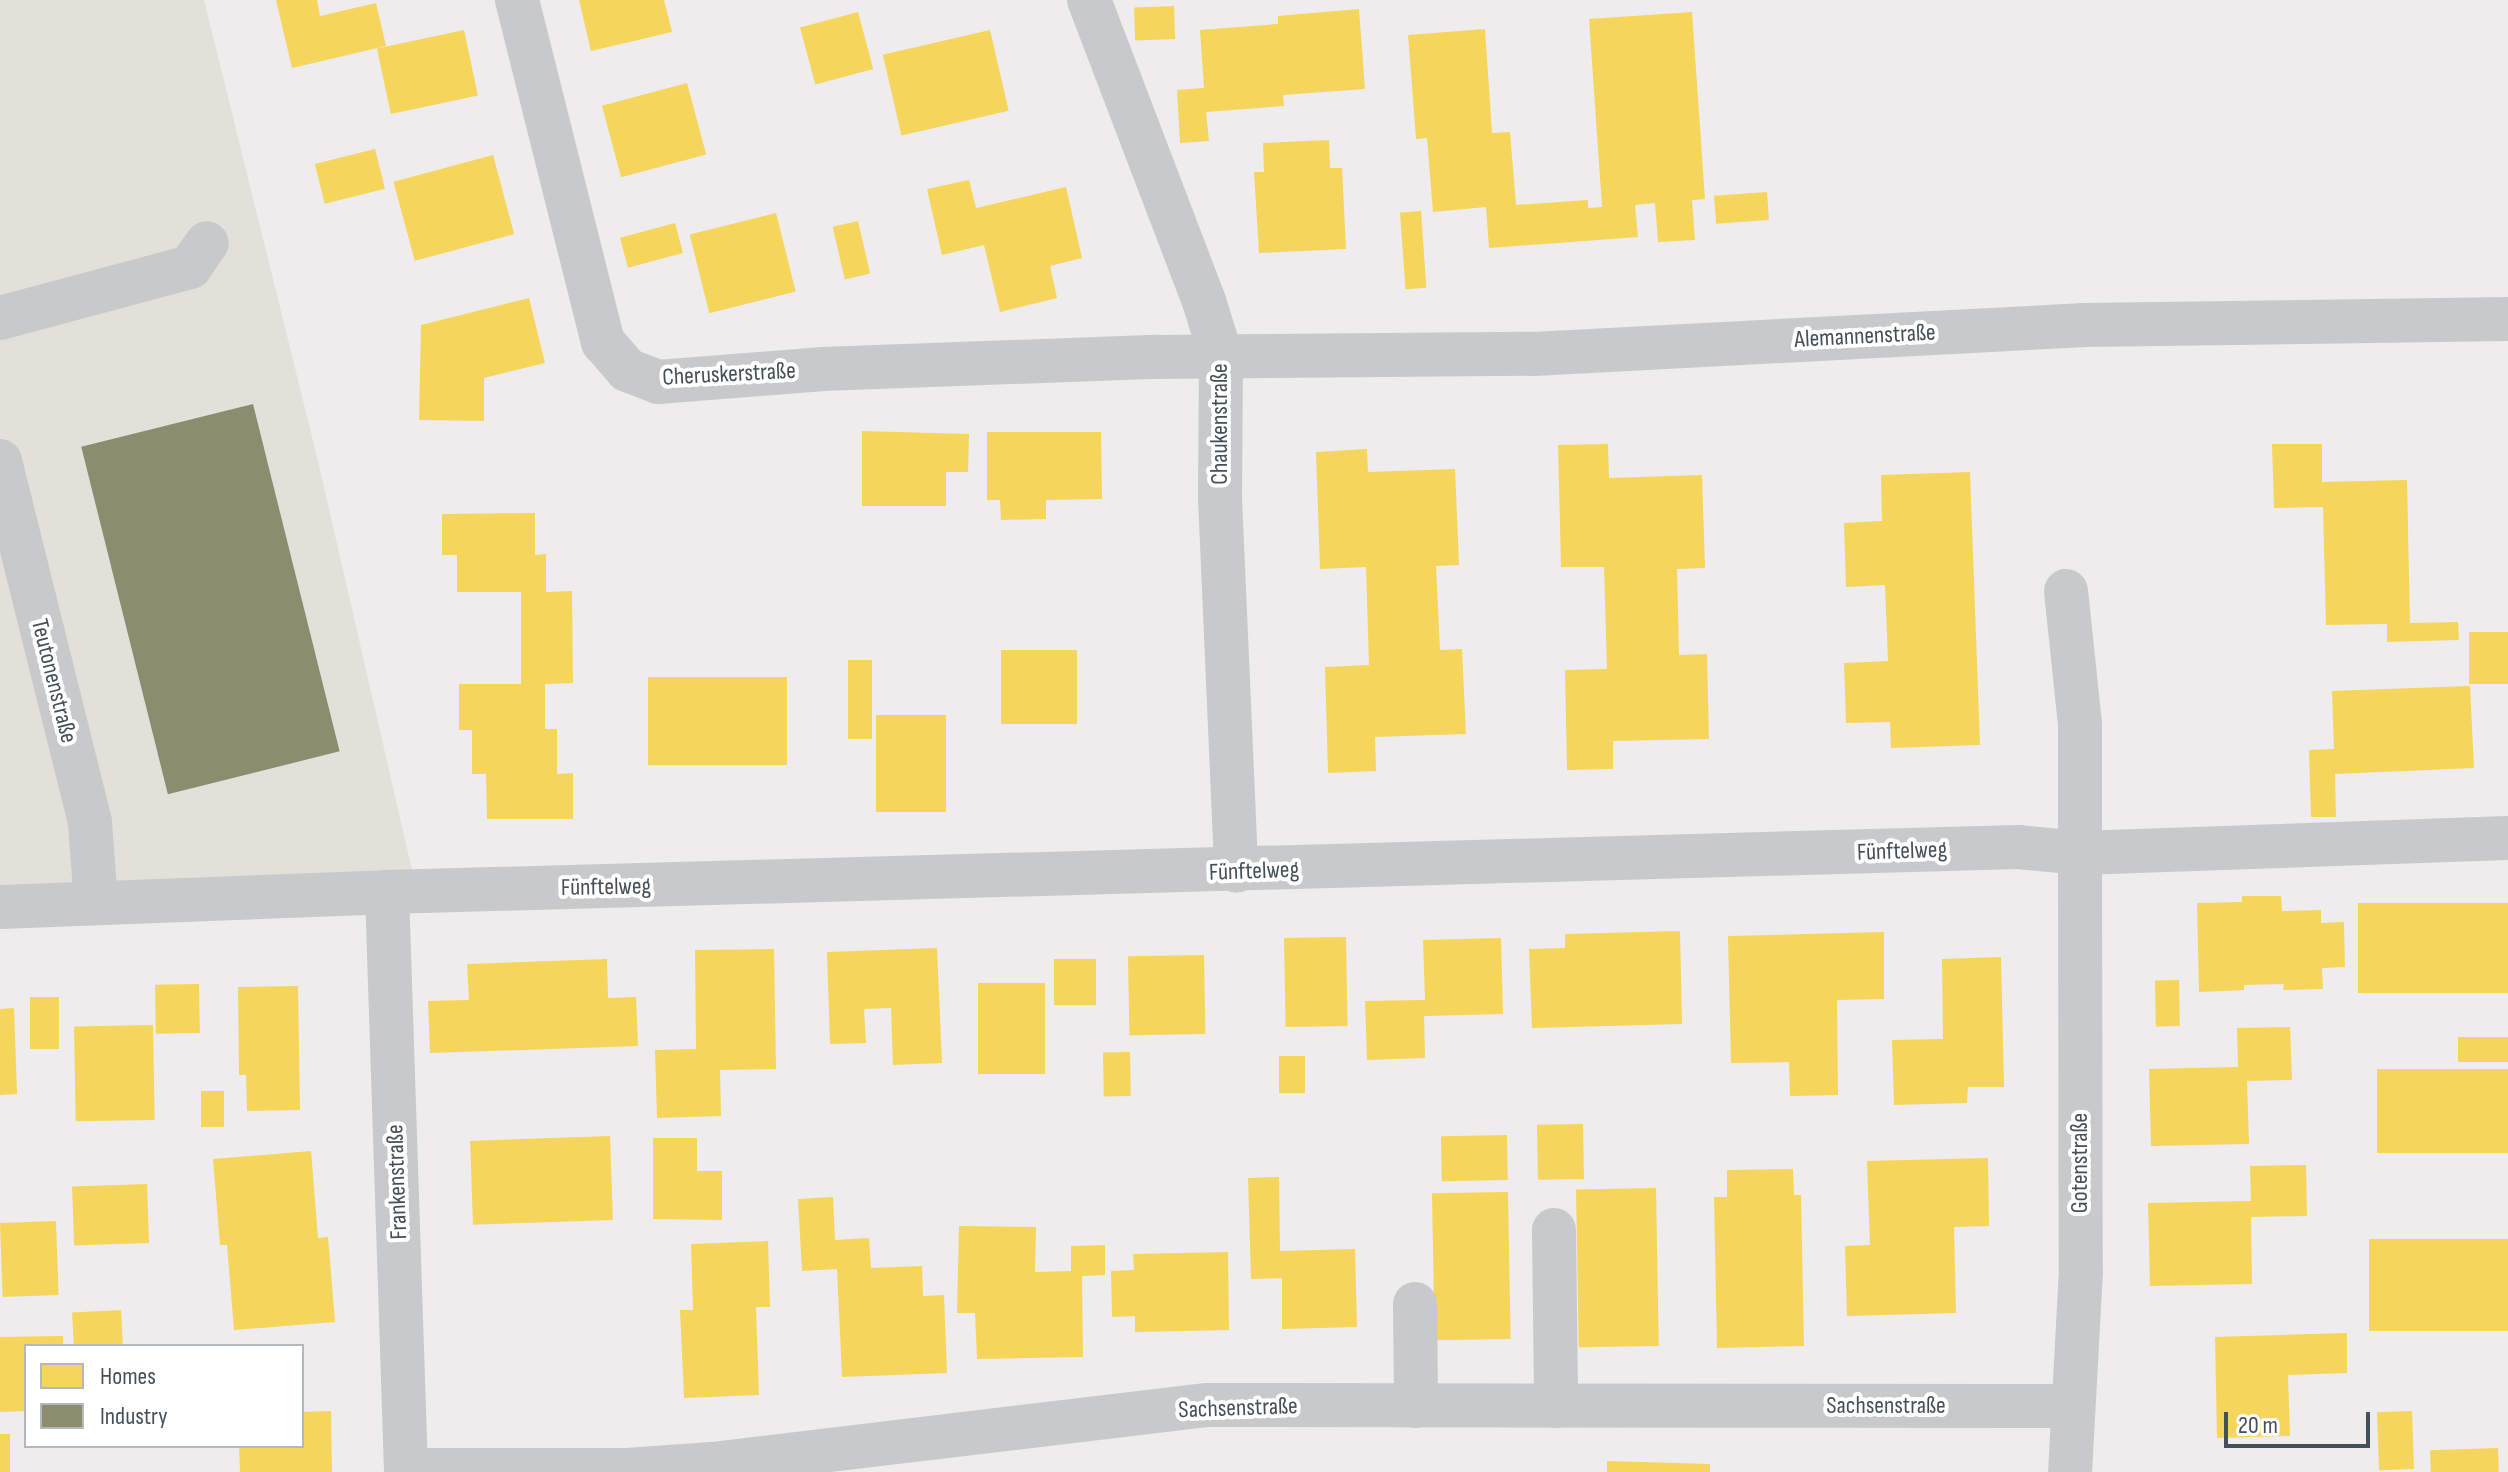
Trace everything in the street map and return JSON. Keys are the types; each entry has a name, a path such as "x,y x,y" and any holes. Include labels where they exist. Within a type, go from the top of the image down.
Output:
{"street":[{"name":"Cheruskerstraße","path":"517,0 603,342 627,370 658,382 823,369 1221,356"},
{"name":"Chaukenstraße","path":"1089,0 1204,301 1221,356 1220,498 1236,871"},
{"path":"0,318 190,267 207,243"},
{"name":"Alemannenstraße","path":"1221,356 1533,354 2084,325 2508,319"},
{"name":"Teutonenstraße","path":"0,461 90,823 96,902"},
{"name":"Gotenstraße","path":"2066,591 2080,724 2081,1270 2070,1472"},
{"name":"Fünftelweg","path":"0,907 387,892 1236,871 2018,847 2080,853 2508,838"},
{"name":"Frankenstraße","path":"387,892 406,1471"},
{"path":"1554,1230 1556,1406"},
{"path":"1415,1304 1416,1406"},
{"name":"Sachsenstraße","path":"406,1471 627,1470 712,1464 1208,1405 2073,1406"}],"shaded area":[{"path":"0,0 204,0 317,457 412,870 0,889"}],"building: Homes":[{"path":"276,0 317,0 320,16 376,3 386,46 292,68"},
{"path":"579,0 664,0 672,32 591,51"},
{"path":"1174,6 1175,39 1135,40 1134,7"},
{"path":"1359,9 1365,89 1283,95 1284,106 1206,112 1209,141 1180,143 1177,90 1204,88 1200,30 1278,24 1278,16"},
{"path":"858,12 873,69 815,85 800,28"},
{"path":"1692,12 1705,199 1692,200 1695,240 1658,242 1655,203 1635,205 1638,237 1489,248 1486,207 1433,212 1427,138 1416,139 1408,35 1485,29 1492,133 1510,132 1516,205 1588,200 1588,208 1602,207 1589,19"},
{"path":"464,30 478,96 391,114 377,49"},
{"path":"990,30 1009,111 901,136 883,55"},
{"path":"687,83 706,154 621,177 602,106"},
{"path":"1329,140 1330,168 1342,168 1346,249 1259,253 1254,172 1264,172 1263,143"},
{"path":"375,149 385,189 325,204 315,164"},
{"path":"493,155 514,234 415,261 394,182"},
{"path":"969,180 976,208 1066,187 1082,258 1050,266 1057,298 1000,312 984,245 942,255 927,189"},
{"path":"1767,192 1769,220 1716,224 1714,196"},
{"path":"1421,211 1426,288 1405,289 1400,212"},
{"path":"776,213 796,292 709,313 690,235"},
{"path":"858,221 870,274 845,279 833,227"},
{"path":"675,223 683,253 628,268 620,238"},
{"path":"529,298 545,363 484,378 484,421 419,420 421,325"},
{"path":"862,431 969,434 968,472 946,472 946,506 862,506"},
{"path":"987,432 1101,432 1102,499 1046,500 1046,519 1001,520 1000,500 987,500"},
{"path":"1608,444 1609,478 1702,475 1705,568 1677,569 1679,655 1707,654 1709,739 1613,741 1613,769 1567,770 1565,670 1607,669 1604,567 1561,567 1558,445"},
{"path":"2272,444 2322,444 2322,482 2407,480 2410,623 2458,622 2459,640 2387,642 2387,624 2326,625 2323,507 2274,508"},
{"path":"1367,449 1368,472 1455,469 1459,565 1436,566 1440,650 1462,649 1466,734 1375,737 1376,771 1328,773 1325,667 1369,665 1366,567 1320,569 1316,452"},
{"path":"1970,472 1980,745 1891,748 1890,722 1846,723 1844,663 1888,661 1885,585 1846,587 1844,523 1882,521 1881,475"},
{"path":"535,513 535,555 546,554 546,592 572,591 573,683 545,684 545,729 557,729 557,774 573,773 573,819 487,819 486,774 472,774 472,730 459,730 459,684 521,684 521,592 457,592 457,555 442,555 442,514"},
{"path":"2469,632 2508,632 2508,684 2469,684"},
{"path":"1001,650 1077,650 1077,724 1001,724"},
{"path":"848,660 872,660 872,739 848,739"},
{"path":"648,677 787,677 787,765 648,765"},
{"path":"2470,686 2474,768 2335,774 2336,817 2311,817 2309,750 2334,749 2332,691"},
{"path":"876,715 946,715 946,812 876,812"},
{"path":"2242,896 2281,896 2282,911 2321,910 2321,923 2344,922 2345,967 2322,968 2323,989 2283,990 2284,984 2244,985 2244,990 2199,992 2197,903 2242,902"},
{"path":"2358,903 2508,903 2508,993 2358,993"},
{"path":"1680,931 1682,1024 1532,1028 1529,949 1565,948 1565,934"},
{"path":"1884,932 1884,999 1837,1000 1838,1095 1790,1096 1789,1062 1731,1063 1728,936"},
{"path":"1346,937 1348,1026 1286,1027 1284,938"},
{"path":"1501,938 1503,1014 1424,1016 1425,1058 1367,1060 1365,1001 1425,1000 1423,940"},
{"path":"937,948 942,1063 893,1065 891,1008 864,1009 866,1043 830,1044 827,952"},
{"path":"774,949 776,1069 720,1070 721,1116 657,1118 655,1050 696,1049 695,950"},
{"path":"1204,955 1205,1034 1129,1035 1128,956"},
{"path":"2001,957 2004,1087 1968,1087 1967,1103 1894,1105 1892,1040 1943,1039 1942,959"},
{"path":"607,959 608,998 636,997 638,1046 430,1053 428,1001 469,1000 467,964"},
{"path":"1054,959 1096,959 1096,1005 1054,1005"},
{"path":"2155,980 2179,980 2180,1026 2156,1026"},
{"path":"978,983 1045,983 1045,1074 978,1074"},
{"path":"199,984 200,1033 156,1034 155,985"},
{"path":"298,986 300,1110 247,1111 246,1075 239,1075 238,987"},
{"path":"30,997 59,997 59,1049 30,1049"},
{"path":"14,1008 17,1094 0,1095 0,1009"},
{"path":"153,1025 155,1120 76,1121 74,1026"},
{"path":"2290,1027 2292,1080 2247,1081 2249,1144 2151,1146 2149,1069 2238,1067 2237,1028"},
{"path":"2458,1037 2508,1037 2508,1062 2458,1062"},
{"path":"1103,1052 1130,1052 1131,1096 1104,1096"},
{"path":"1279,1056 1305,1056 1305,1093 1279,1093"},
{"path":"2377,1069 2508,1069 2508,1153 2377,1153"},
{"path":"201,1091 224,1091 224,1127 201,1127"},
{"path":"1583,1124 1584,1179 1538,1180 1537,1125"},
{"path":"1507,1135 1508,1180 1442,1181 1441,1136"},
{"path":"610,1136 613,1220 473,1225 470,1141"},
{"path":"653,1138 697,1138 697,1171 722,1171 722,1220 653,1219"},
{"path":"311,1151 318,1238 328,1237 335,1322 234,1330 227,1245 220,1245 213,1159"},
{"path":"1988,1158 1989,1226 1954,1227 1956,1313 1847,1316 1845,1246 1870,1245 1867,1161"},
{"path":"2306,1165 2307,1216 2251,1217 2252,1284 2150,1286 2148,1203 2251,1201 2250,1166"},
{"path":"1793,1169 1794,1195 1801,1195 1804,1346 1717,1348 1714,1197 1727,1197 1727,1170"},
{"path":"1279,1177 1280,1251 1355,1249 1357,1327 1282,1329 1282,1278 1251,1279 1248,1178"},
{"path":"147,1184 149,1243 74,1246 72,1187"},
{"path":"1656,1188 1659,1346 1579,1347 1576,1189"},
{"path":"1508,1192 1511,1339 1435,1340 1432,1193"},
{"path":"833,1197 835,1240 869,1238 871,1268 922,1266 923,1296 944,1295 947,1373 842,1377 837,1269 802,1271 798,1199"},
{"path":"56,1221 59,1295 3,1297 0,1223"},
{"path":"959,1226 1036,1227 1035,1272 1071,1271 1071,1246 1105,1245 1105,1275 1082,1276 1083,1357 977,1359 975,1313 957,1313"},
{"path":"2369,1239 2508,1239 2508,1331 2369,1331"},
{"path":"768,1241 770,1307 756,1307 759,1395 684,1398 680,1310 693,1310 691,1244"},
{"path":"1228,1252 1229,1330 1135,1332 1135,1316 1112,1317 1111,1271 1134,1270 1133,1254"},
{"path":"121,1310 123,1344 74,1344 72,1313"},
{"path":"2347,1333 2347,1373 2288,1375 2290,1436 2217,1438 2215,1337"},
{"path":"63,1336 63,1344 24,1344 24,1411 0,1412 0,1337"},
{"path":"331,1411 332,1472 240,1472 239,1448 304,1448 304,1412"},
{"path":"2412,1411 2414,1469 2379,1470 2377,1412"},
{"path":"0,1434 10,1434 10,1472 0,1472"},
{"path":"2498,1448 2499,1472 2431,1472 2430,1450"},
{"path":"1607,1461 1710,1464 1710,1472 1607,1472"}],"building: Industry":[{"path":"253,404 340,751 168,794 81,447"}]}
